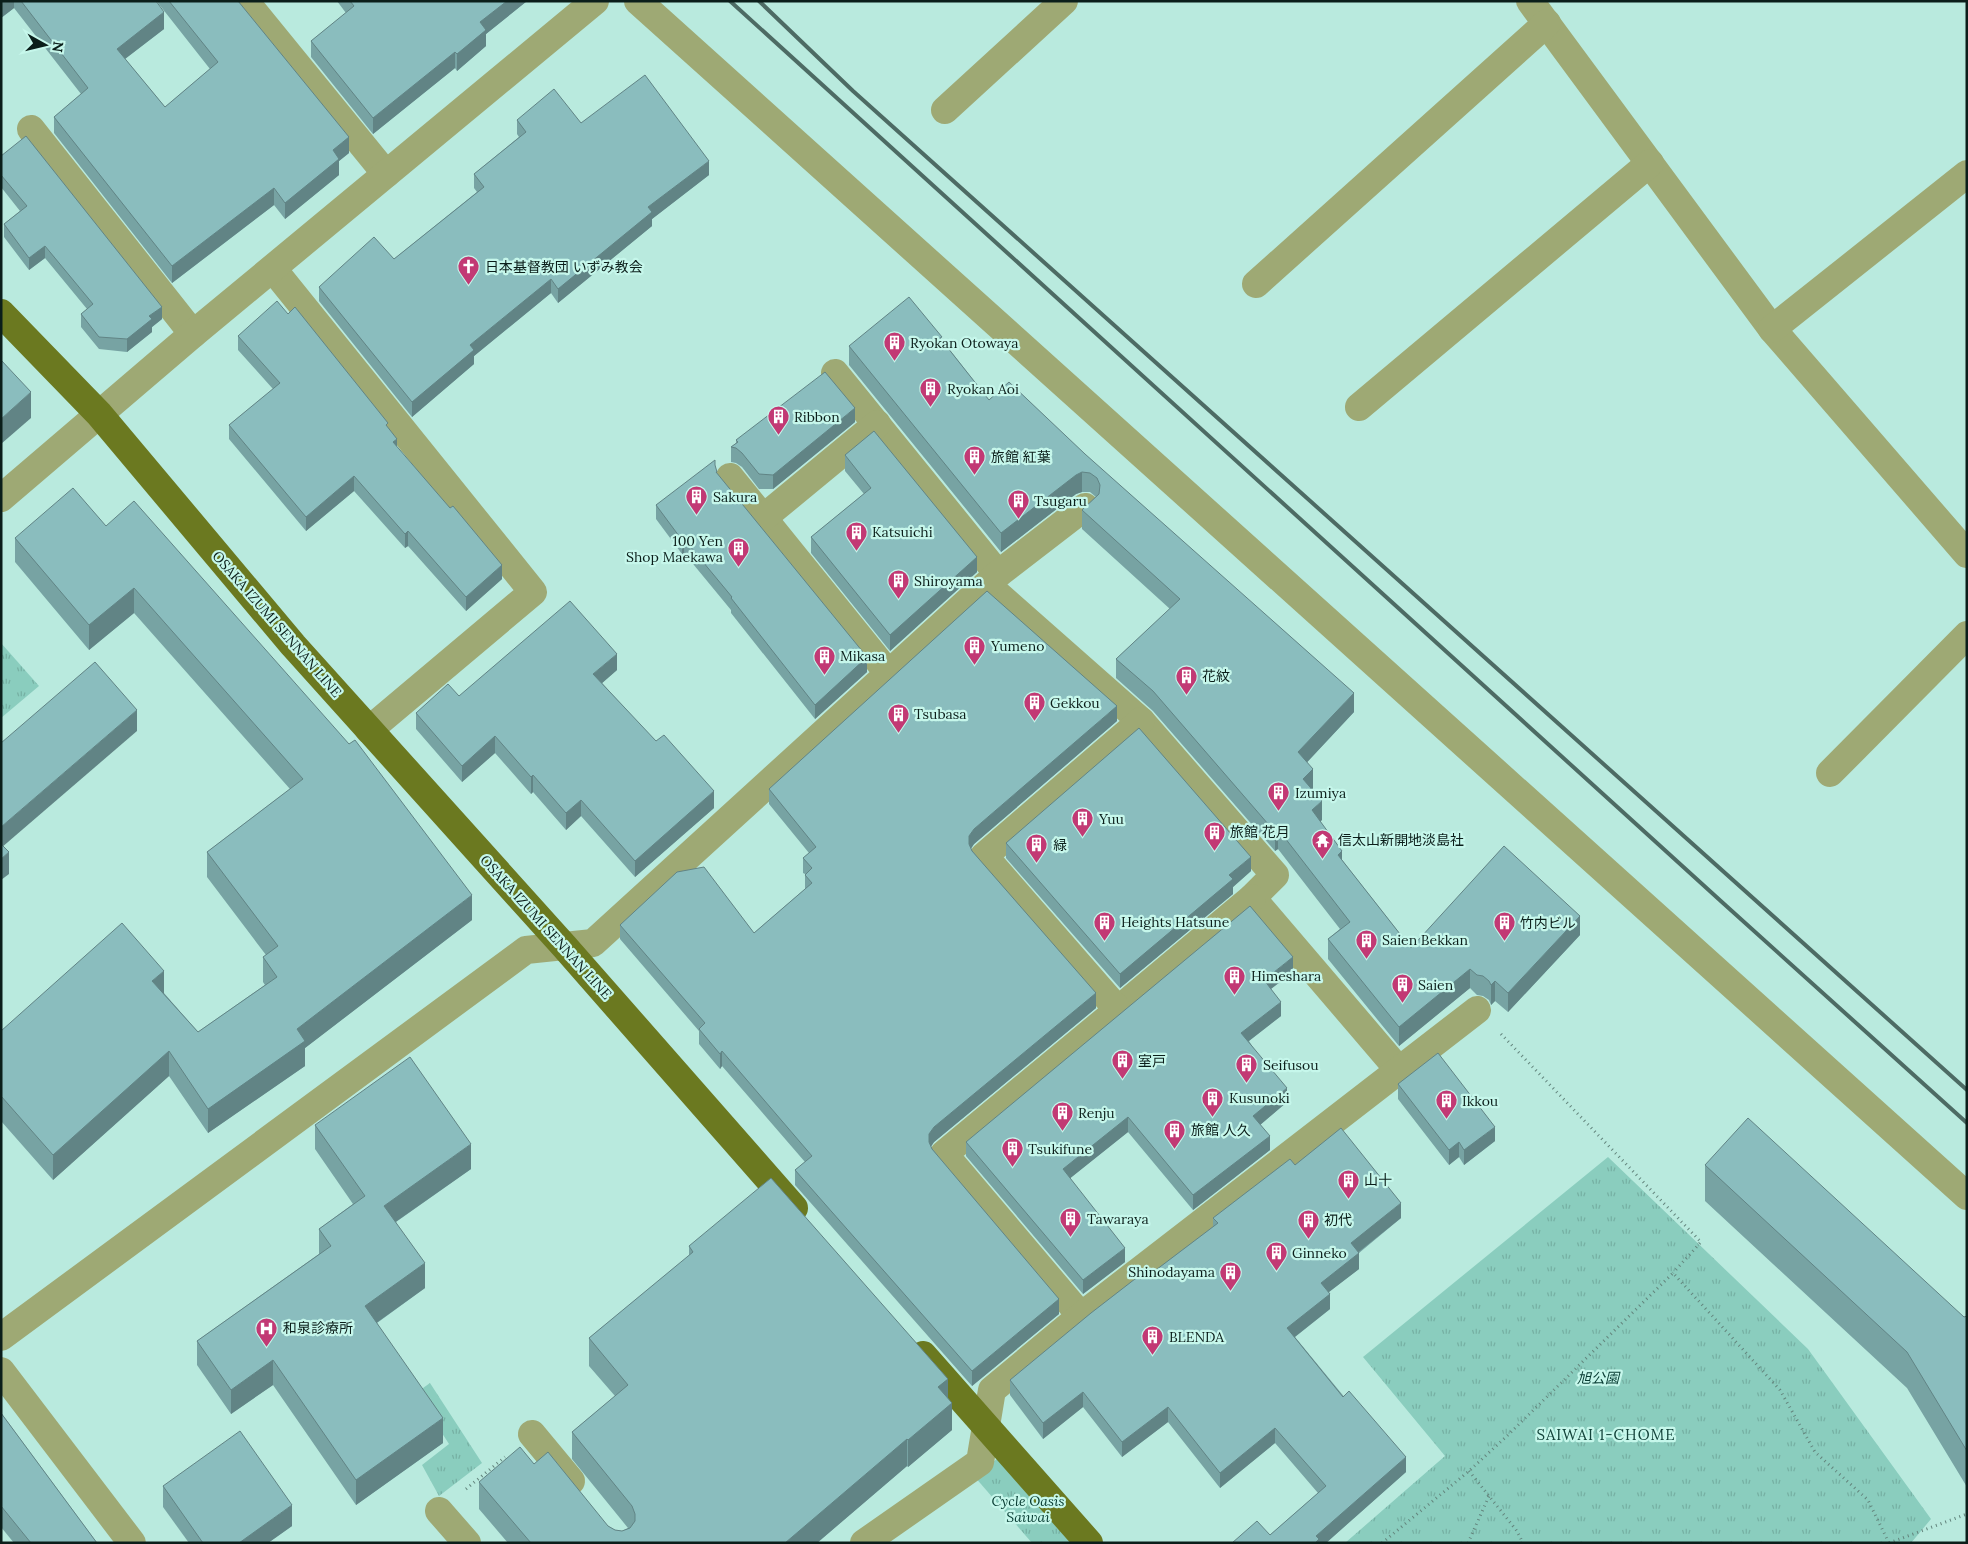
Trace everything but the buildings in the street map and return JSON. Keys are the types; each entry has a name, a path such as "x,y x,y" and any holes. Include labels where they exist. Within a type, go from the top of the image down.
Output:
{"main road":[{"name":"OSAKA IZUMI SENNAN LINE","path":"1,313 99,414 293,645 564,946 808,1223"},
{"path":"907,1336 1090,1543"}],"street":[{"path":"245,1 386,174"},
{"path":"1,498 192,334 596,1"},
{"path":"638,1 1967,1196"},
{"path":"945,110 1064,1"},
{"path":"1530,1 1772,329 1967,554"},
{"path":"1256,284 1547,23"},
{"path":"31,129 192,334"},
{"path":"1358,406 1650,163"},
{"path":"1772,329 1967,174"},
{"path":"273,269 533,592 369,730"},
{"path":"835,373 877,424 992,580 1141,721 1275,874 1252,898 944,1154 1081,1316"},
{"path":"764,518 877,424"},
{"path":"730,477 889,674"},
{"path":"1,1337 526,950 593,943 992,580 1085,506"},
{"path":"1830,773 1967,636"},
{"path":"1118,1010 984,856 1141,721"},
{"path":"1252,898 1398,1069"},
{"path":"864,1543 980,1462 992,1390 1081,1316 1398,1069 1477,1010"},
{"path":"1,1370 132,1543"},
{"path":"532,1434 585,1499"},
{"path":"439,1511 467,1543"}],"path":[{"path":"1382,1543 1469,1471 1673,1273 1701,1242 1477,1010"},
{"path":"1673,1273 1780,1390 1815,1452 1868,1500 1889,1543 1967,1514"},
{"path":"439,1511 532,1434"},
{"path":"1469,1471 1517,1530 1523,1543"},
{"path":"1468,1543 1489,1496"}],"green space":[{"path":"1,643 39,686 1,718"},
{"name":"旭公園","path":"1608,1157 1808,1349 1931,1519 1911,1543 1345,1543 1445,1456 1363,1357"},
{"path":"430,1383 482,1463 439,1496 422,1465 449,1444 416,1393"},
{"name":"Cycle Oasis Saiwai","path":"1005,1453 1083,1543 1032,1543 974,1476"}],"railway":[{"path":"730,1 1967,1123"},
{"path":"759,1 853,91 1967,1090"}],"place":[{"name":"日本基督教団 いずみ教会","path":"469,286"},
{"name":"Ryokan Otowaya","path":"894,362"},
{"name":"Ryokan Aoi","path":"931,408"},
{"name":"Ribbon","path":"778,436"},
{"name":"旅館 紅葉","path":"975,476"},
{"name":"Sakura","path":"697,516"},
{"name":"Tsugaru","path":"1018,520"},
{"name":"Katsuichi","path":"856,551"},
{"name":"100 Yen Shop Maekawa","path":"739,568"},
{"name":"Shiroyama","path":"898,600"},
{"name":"Yumeno","path":"975,665"},
{"name":"Mikasa","path":"824,675"},
{"name":"花紋","path":"1186,695"},
{"name":"Gekkou","path":"1034,722"},
{"name":"Tsubasa","path":"898,733"},
{"name":"Izumiya","path":"1279,812"},
{"name":"Yuu","path":"1083,838"},
{"name":"旅館 花月","path":"1214,851"},
{"name":"信太山新開地淡島社","path":"1322,859"},
{"name":"緑","path":"1037,864"},
{"name":"Heights Hatsune","path":"1105,941"},
{"name":"竹内ビル","path":"1504,942"},
{"name":"Saien Bekkan","path":"1366,959"},
{"name":"Himeshara","path":"1235,995"},
{"name":"Saien","path":"1402,1004"},
{"name":"室戸","path":"1122,1080"},
{"name":"Seifusou","path":"1247,1084"},
{"name":"Kusunoki","path":"1213,1117"},
{"name":"Ikkou","path":"1446,1120"},
{"name":"Renju","path":"1062,1132"},
{"name":"旅館 人久","path":"1175,1149"},
{"name":"Tsukifune","path":"1012,1168"},
{"name":"山十","path":"1348,1199"},
{"name":"Tawaraya","path":"1071,1238"},
{"name":"初代","path":"1308,1239"},
{"name":"Ginneko","path":"1276,1272"},
{"name":"Shinodayama","path":"1231,1291"},
{"name":"和泉診療所","path":"267,1347"},
{"name":"BLENDA","path":"1153,1356"}],"district":[{"name":"SAIWAI 1-CHOME","path":"1606,1435"}]}
